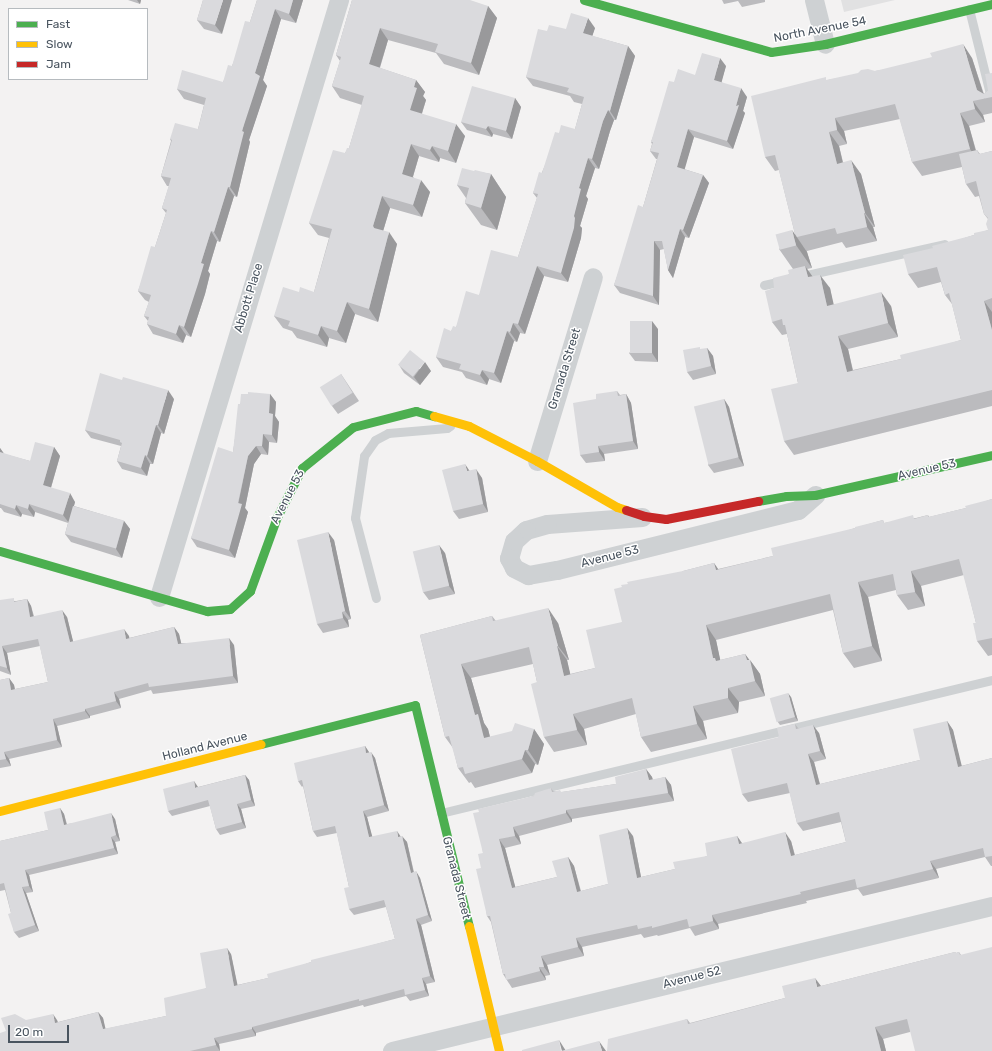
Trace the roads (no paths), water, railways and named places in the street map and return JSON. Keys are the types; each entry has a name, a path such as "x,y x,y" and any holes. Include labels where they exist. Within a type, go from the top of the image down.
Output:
{"street":[{"name":"Abbott Place","path":"159,597 339,0"},
{"name":"North Avenue 54","path":"584,0 771,52 825,44 992,4"},
{"path":"814,0 825,44"},
{"name":"Granada Street","path":"537,461 593,277"},
{"name":"Avenue 53","path":"0,551 207,611 230,609 250,591 277,516 302,468 353,427 416,411 469,426 537,461 617,507 644,516 666,519 786,496 815,495 992,455"},
{"name":"Avenue 53","path":"644,516 547,524 526,530 514,541 509,558 514,568 528,575 556,570 798,510 815,495"},
{"name":"Granada Street","path":"415,705 499,1051"},
{"name":"Holland Avenue","path":"0,811 415,705"},
{"name":"Avenue 52","path":"392,1051 992,906"}],"lane":[{"path":"969,9 992,102"},
{"path":"764,285 954,241"},
{"path":"376,598 355,518 364,456 375,440 388,433 447,428 454,422"},
{"path":"440,813 992,680"}]}
